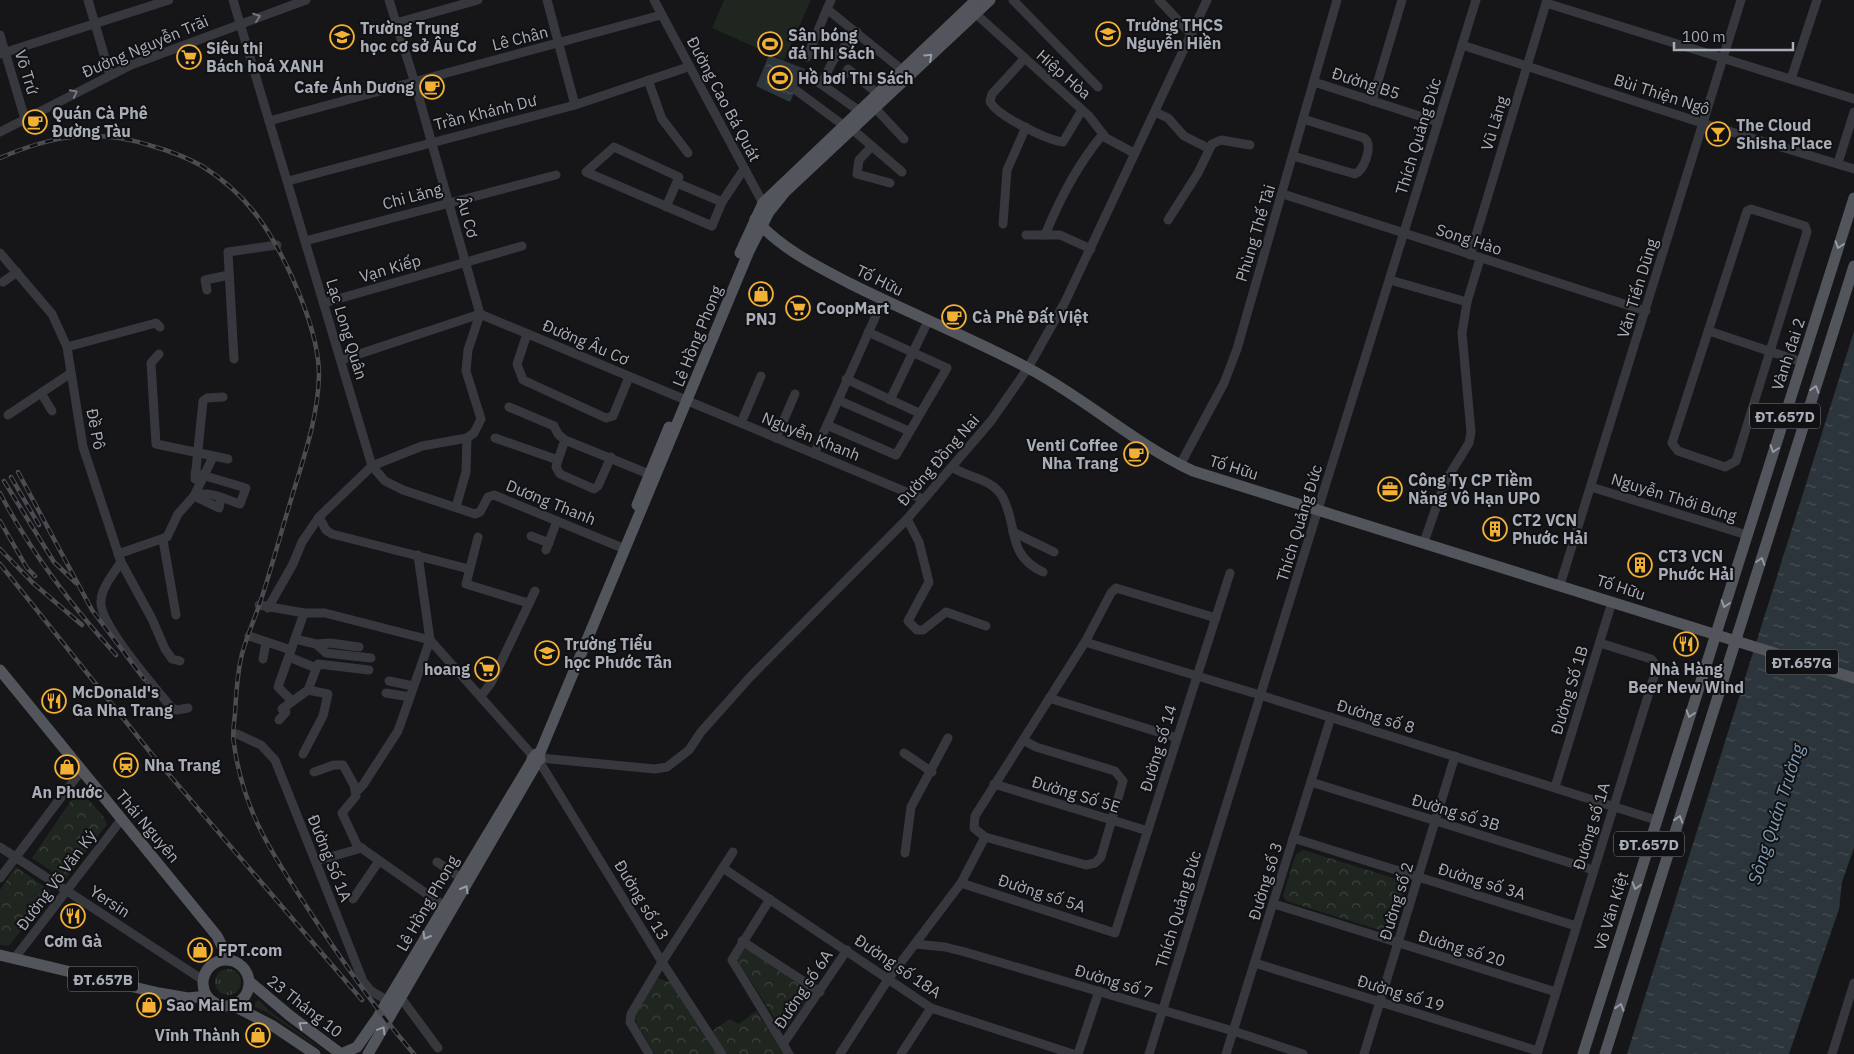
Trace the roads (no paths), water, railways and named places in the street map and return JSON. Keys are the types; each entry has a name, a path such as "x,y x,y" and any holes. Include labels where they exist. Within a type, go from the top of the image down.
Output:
{"main road":[{"name":"Lê Hồng Phong","path":"341,1054 357,1047 395,1002 536,758 758,222 766,208 785,192 847,127 858,110 902,69 974,4 990,0"},
{"name":"Lê Hồng Phong","path":"847,127 874,108 974,4"},
{"name":"Vành đai 2","path":"1716,634 1854,198"},
{"name":"Tố Hữu","path":"758,222 777,241 800,256 883,300 1028,368 1180,465 1854,678"},
{"name":"ĐT.657D","path":"1605,1054 1854,266"},
{"path":"1802,362 1822,368"},
{"name":"Lê Hồng Phong","path":"623,548 649,474 684,400"},
{"name":"Võ Văn Kiệt","path":"1583,1054 1716,634"},
{"name":"Thái Nguyên","path":"0,670 81,772 217,936 228,960"},
{"name":"Lê Hồng Phong","path":"368,1054 444,906 536,758"},
{"name":"ĐT.657B","path":"0,956 159,993 188,998 207,996 216,1004 232,1005"},
{"path":"207,996 203,980 210,966 218,961 228,960 242,966 248,973 250,982 246,996 232,1005"},
{"name":"23 Tháng 10","path":"250,982 289,1016 341,1054"},
{"name":"23 Tháng 10","path":"232,1005 272,1026 314,1054"}],"street":[{"path":"88,0 110,75"},
{"path":"3,53 170,0"},
{"name":"Lạc Long Quân","path":"233,0 372,466"},
{"name":"Đường Nguyễn Trãi","path":"0,132 110,75 240,23 306,0"},
{"name":"Âu Cơ","path":"389,0 414,80 480,314"},
{"path":"396,22 478,0"},
{"path":"547,0 560,44 574,105"},
{"name":"Đường Cao Bá Quát","path":"654,0 688,67 766,208"},
{"path":"1013,0 1098,87"},
{"path":"1159,0 1192,35"},
{"name":"Đường Đồng Nai","path":"536,758 656,769 667,767 677,761 689,750 701,732 751,676 907,519 991,421 1028,368 1065,302 1207,0"},
{"name":"Phùng Thế Tài","path":"1180,465 1224,383 1231,366 1283,194 1337,0"},
{"path":"1372,101 1402,0"},
{"name":"Thích Quảng Đức","path":"1149,1054 1476,0"},
{"name":"Văn Tiến Dũng","path":"1560,585 1741,0"},
{"path":"1791,79 1817,0"},
{"path":"1546,2 1854,100"},
{"name":"Vũ Lăng","path":"1470,255 1546,2"},
{"path":"807,57 829,4 858,32 902,69"},
{"name":"Hiệp Hòa","path":"974,4 1024,59 1082,110 1103,134 1113,142 1134,153"},
{"name":"Lê Chân","path":"270,121 414,80 560,44 661,15"},
{"path":"821,84 834,59 858,32"},
{"name":"Võ Trứ","path":"0,35 3,53 25,119"},
{"name":"Bùi Thiện Ngô","path":"1462,45 1702,123 1854,169"},
{"path":"823,52 834,59"},
{"path":"1024,59 995,90 990,101 999,111 1026,127 1055,141 1063,142 1082,110"},
{"name":"Trần Khánh Dư","path":"288,182 574,105 688,67"},
{"path":"845,74 848,69 877,93"},
{"path":"805,76 821,84 858,110"},
{"path":"648,80 662,119 688,153"},
{"name":"Đường B5","path":"1314,82 1438,122"},
{"path":"796,91 872,146 902,172"},
{"path":"874,108 904,138"},
{"path":"1155,112 1168,118 1184,136 1208,148"},
{"path":"1838,163 1854,112"},
{"path":"1293,156 1355,174 1361,171 1369,148 1367,140 1364,138 1303,119"},
{"path":"1003,224 1008,170 1026,127"},
{"path":"1045,235 1071,178 1103,134"},
{"path":"1168,220 1198,173 1208,148 1212,144 1222,140 1250,145"},
{"path":"872,146 859,160 857,174 890,183"},
{"path":"666,207 679,177 614,147 586,172 666,207 712,226 722,202 744,169"},
{"name":"Chi Lăng","path":"305,241 556,175"},
{"path":"677,183 722,202"},
{"name":"Song Hào","path":"1283,194 1646,311"},
{"path":"1751,209 1808,229 1771,352 1736,461 1725,467 1678,451 1672,443 1747,211 1751,209"},
{"path":"1026,235 1060,235 1090,249"},
{"path":"234,359 227,254 229,250 278,245"},
{"name":"Vạn Kiếp","path":"324,303 522,246"},
{"name":"Đề Pô","path":"0,253 52,314 67,346 83,447 119,558 168,653 172,659 180,662"},
{"path":"1424,542 1446,479 1469,443 1471,432 1462,347 1468,302 1480,258"},
{"path":"3,282 18,272"},
{"path":"206,290 205,280 228,274"},
{"path":"1390,280 1468,302"},
{"path":"814,454 883,300"},
{"path":"341,360 480,314"},
{"path":"430,640 325,613 304,613 264,606 293,564 302,542 319,517 372,466 422,446 467,438 474,433 481,419 466,371 468,350 480,314"},
{"name":"Đường Âu Cơ","path":"480,314 684,400"},
{"path":"890,400 928,321"},
{"path":"67,346 156,323 160,327"},
{"path":"1709,331 1802,362"},
{"path":"826,425 896,455 947,368 868,332"},
{"path":"527,334 517,364 523,380 606,418 612,416 629,377"},
{"path":"159,354 151,363 156,444 228,459"},
{"path":"8,415 71,373"},
{"path":"741,423 761,376"},
{"path":"846,379 919,413"},
{"path":"41,393 52,411"},
{"path":"776,438 795,394"},
{"path":"194,496 199,474 196,453 203,401 207,398 223,397"},
{"name":"Nguyễn Khanh","path":"684,400 923,499"},
{"path":"838,400 909,431"},
{"path":"509,407 554,426 558,434 565,440 611,457 649,474"},
{"path":"456,507 466,472 467,438"},
{"path":"495,438 558,460"},
{"path":"565,440 556,467 560,474 596,488 611,457"},
{"path":"199,474 213,457"},
{"name":"Dương Thanh","path":"372,466 385,481 397,487 456,507 478,514 488,497 494,495 623,548"},
{"path":"952,467 962,474 984,480 1002,495 1019,553 1024,560 1042,572"},
{"path":"188,708 177,710 172,708 116,637 101,607 103,591 119,558 140,544 163,540 170,533 178,514 194,496 202,493 240,504 246,488 199,474"},
{"name":"Nguyễn Thới Bưng","path":"1591,487 1747,535"},
{"path":"319,517 326,530 332,534 469,569"},
{"path":"907,519 919,542 929,582 908,621 917,630 923,630 946,612 986,626"},
{"path":"531,536 548,547 557,521"},
{"path":"1013,532 1054,552"},
{"path":"478,537 466,584 528,603"},
{"path":"163,540 176,615"},
{"path":"418,555 430,640 398,731 364,785 356,792 352,803 342,813 352,836 362,848 444,906"},
{"name":"Đường số 14","path":"1115,933 1230,572"},
{"path":"1023,740 1036,747 1118,773 1122,781 1101,857 1091,865 985,837 974,828 973,822 994,784 1085,642 1111,593 1116,588 1216,618"},
{"path":"481,696 494,676 535,590"},
{"name":"Đường Số 1B","path":"1555,787 1612,602"},
{"path":"292,700 278,687 304,613"},
{"path":"249,636 290,653 316,668"},
{"path":"295,639 316,644 330,643 359,647"},
{"name":"Đường số 13","path":"430,640 536,758 662,962 722,1054"},
{"path":"263,659 266,642"},
{"name":"Đường số 8","path":"1085,642 1197,675 1656,820"},
{"name":"Đường số 1A","path":"1537,1053 1656,665 1647,658 1600,643"},
{"path":"316,644 326,653 371,658"},
{"path":"279,720 286,712 282,709 308,690 318,664 369,670"},
{"path":"390,681 413,686"},
{"path":"303,754 324,716 328,694 308,690"},
{"path":"386,692 410,696"},
{"path":"1049,698 1176,738"},
{"name":"Đường số 3","path":"1226,1054 1331,717"},
{"name":"Đường Số 1A","path":"237,734 261,745 275,760 363,981 372,990 395,1002 438,1048"},
{"path":"905,852 908,815 948,738"},
{"path":"904,753 932,772"},
{"name":"Đường số 2","path":"1364,1054 1456,756"},
{"path":"314,772 334,765 343,765 351,777 356,792"},
{"path":"0,878 81,772"},
{"name":"Đường số 3B","path":"1311,782 1593,870"},
{"name":"Đường Số 5E","path":"994,784 1148,832"},
{"name":"Đường Võ Văn Ký","path":"14,959 121,820"},
{"path":"840,1054 889,978 961,882 985,837"},
{"name":"Đường số 3A","path":"1293,838 1576,926"},
{"name":"Yersin","path":"0,847 203,980"},
{"path":"316,861 362,848"},
{"path":"649,1054 630,1018 662,962 733,852"},
{"path":"353,898 379,861"},
{"path":"437,862 461,878"},
{"name":"Đường số 18A","path":"724,868 931,1008 944,1014 1073,1054"},
{"name":"Đường số 5A","path":"961,882 1115,933"},
{"path":"770,899 742,941 732,960 789,1054"},
{"name":"Đường số 20","path":"1274,904 1556,992"},
{"path":"742,941 820,992"},
{"name":"Đường số 7","path":"915,944 965,952 1233,1031 1303,1054"},
{"name":"Đường số 6A","path":"783,1044 847,950"},
{"name":"Đường số 19","path":"1255,963 1537,1053"},
{"path":"1832,1054 1854,983"},
{"path":"1078,1054 1099,992"},
{"path":"901,1054 931,1008"}],"water":[{"name":"Hồ bơi Thi Sách","path":"769,55 805,69 790,102 756,86"},
{"name":"Sông Quán Trường","path":"1854,331 1854,848 1842,882 1839,909 1789,1054 1627,1054"}],"railway":[{"path":"0,158 19,150 57,139 93,136 132,140 178,154 202,166 232,188 266,228 292,277 306,312 317,350 318,390 306,449 260,603 242,654 237,684 233,733 234,744 245,793 275,856 350,970 414,1054"},
{"path":"18,472 92,610 144,679"},
{"path":"11,477 39,525"},
{"path":"4,481 54,562 76,583"},
{"path":"0,493 25,537 53,578 116,655"},
{"path":"0,521 27,568 35,576"},
{"path":"0,549 33,583 82,625"},
{"path":"0,564 154,757 362,1000"}],"place":[{"name":"Trường THCS Nguyễn Hiền","path":"1108,34"},
{"name":"Trường Trung học cơ sở Âu Cơ","path":"342,37"},
{"name":"Sân bóng đá Thi Sách","path":"770,44"},
{"name":"Siêu thị Bách hoá XANH","path":"189,57"},
{"name":"Hồ bơi Thi Sách","path":"780,78"},
{"name":"Cafe Ánh Dương","path":"432,87"},
{"name":"Quán Cà Phê Đường Tàu","path":"35,122"},
{"name":"The Cloud Shisha Place","path":"1718,134"},
{"name":"PNJ","path":"761,294"},
{"name":"CoopMart","path":"798,308"},
{"name":"Cà Phê Đất Việt","path":"954,317"},
{"name":"Venti Coffee Nha Trang","path":"1136,454"},
{"name":"Công Ty CP Tiềm Năng Vô Hạn UPO","path":"1390,489"},
{"name":"CT2 VCN Phước Hải","path":"1495,529"},
{"name":"CT3 VCN Phước Hải","path":"1640,565"},
{"name":"Nhà Hàng Beer New Wind","path":"1686,644"},
{"name":"Trường Tiểu học Phước Tân","path":"547,653"},
{"name":"hoang","path":"487,669"},
{"name":"McDonald's Ga Nha Trang","path":"54,701"},
{"name":"Nha Trang","path":"126,765"},
{"name":"An Phước","path":"67,767"},
{"name":"Cơm Gà","path":"73,916"},
{"name":"FPT.com","path":"200,950"},
{"name":"Sao Mai Em","path":"149,1005"},
{"name":"Vĩnh Thành","path":"258,1035"}]}
